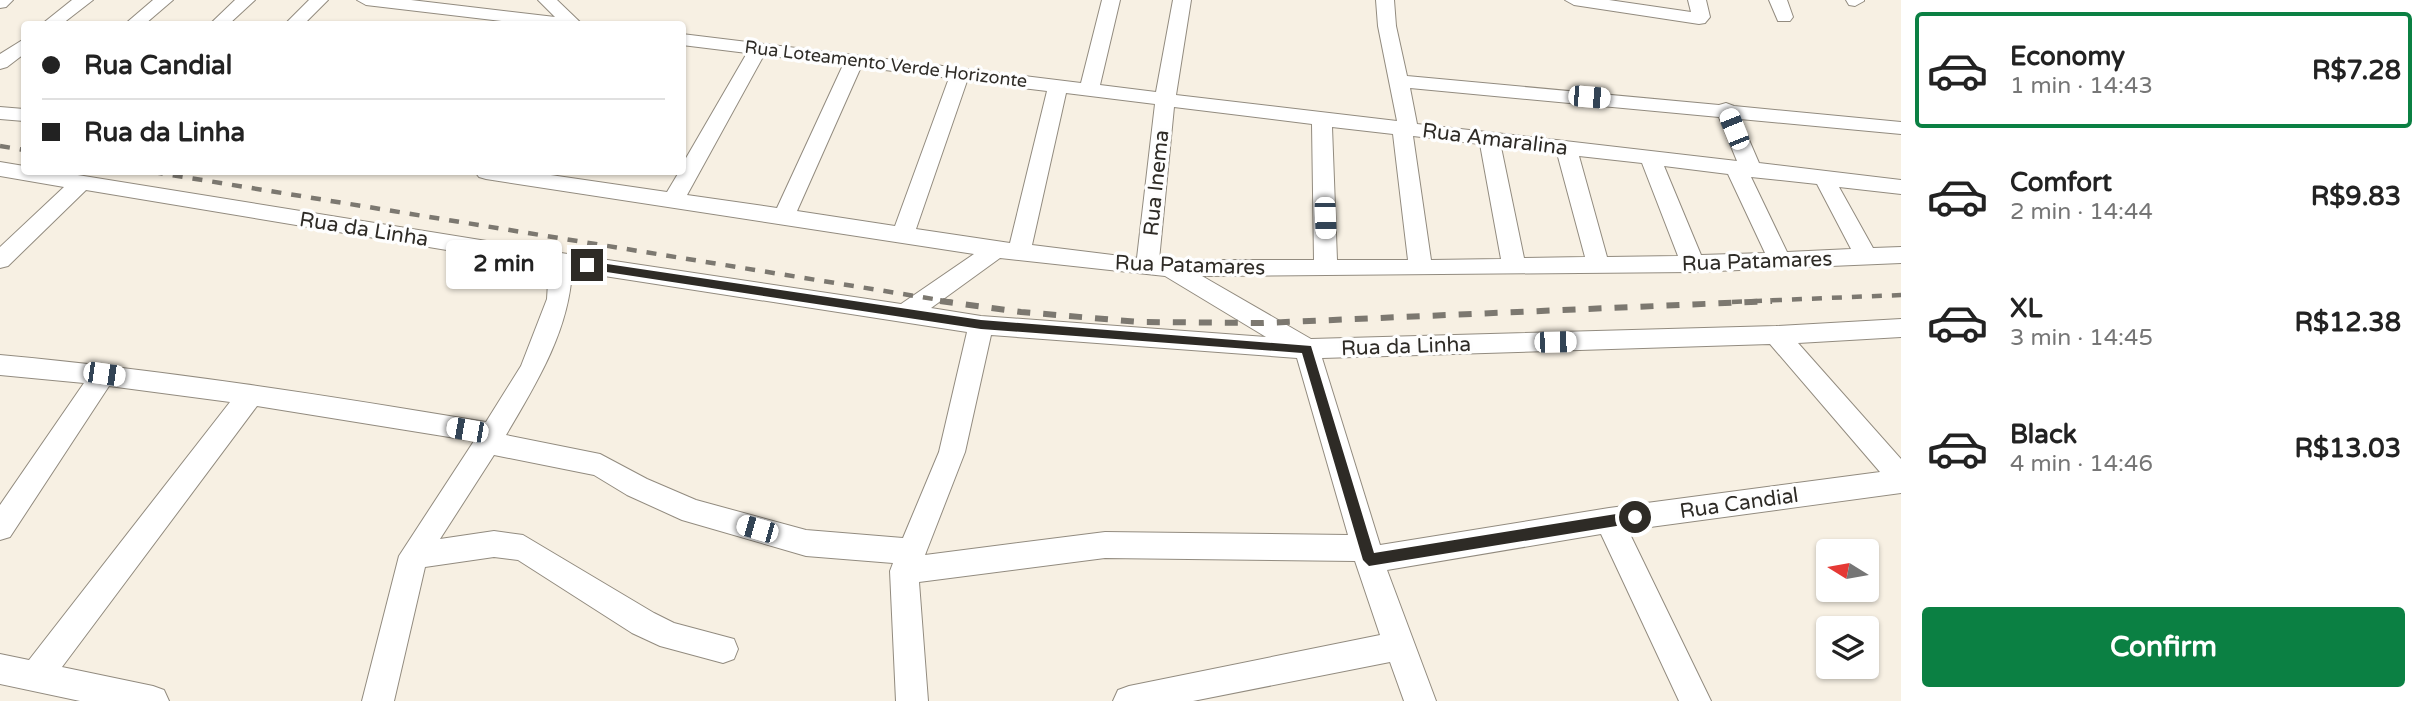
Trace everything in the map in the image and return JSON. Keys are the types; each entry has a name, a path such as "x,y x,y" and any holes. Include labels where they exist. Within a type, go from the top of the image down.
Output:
{"street":[{"path":"55,21 84,0"},
{"path":"138,21 164,0"},
{"path":"222,21 246,0"},
{"path":"297,21 319,0"},
{"path":"366,0 542,21"},
{"path":"547,0 570,21"},
{"path":"1089,91 1111,0"},
{"name":"Rua Inema","path":"1158,268 1165,99 1182,0"},
{"path":"1385,0 1405,128 1422,268"},
{"path":"1574,0 1697,19 1701,17 1697,0"},
{"name":"Rua Loteamento Verde Horizonte","path":"686,39 1089,91"},
{"path":"0,63 21,47"},
{"path":"674,201 759,48"},
{"path":"783,218 855,61"},
{"path":"902,236 960,74"},
{"path":"1397,80 1726,109 1901,128"},
{"path":"903,314 1007,251 1058,86"},
{"name":"Rua Amaralina","path":"1089,91 1901,187"},
{"path":"1726,109 1744,169 1780,261"},
{"path":"0,113 21,115"},
{"path":"1322,119 1326,268"},
{"path":"1489,139 1514,266"},
{"path":"1566,147 1598,265"},
{"path":"1650,157 1693,264"},
{"name":"Rua da Linha","path":"0,169 21,173"},
{"name":"Rua da Linha","path":"35,175 561,261 981,325 1307,349 1776,335 1901,328"},
{"name":"Rua Patamares","path":"530,175 573,178 674,201 902,236 1158,268 1693,264 1901,255"},
{"path":"1824,178 1866,256"},
{"path":"0,260 82,183"},
{"path":"378,701 413,556 491,439 532,369 559,299 561,261"},
{"path":"1158,268 1307,349 1367,554 1420,701"},
{"path":"912,701 908,562 952,452 981,325"},
{"path":"1776,335 1898,485"},
{"name":"Rua Candial","path":"0,365 104,374 252,393 491,439 600,465 637,487 692,511 806,543 908,562 1105,545 1367,554 1609,520 1898,485"},
{"path":"0,528 104,374"},
{"path":"36,676 252,393"},
{"path":"1609,520 1695,701"},
{"path":"413,556 494,544 523,548 650,627 671,636 723,649"},
{"path":"1129,701 1398,646"},
{"path":"0,669 153,701"}],"railway":[{"path":"0,146 21,150"},
{"path":"171,175 952,302"},
{"path":"1732,302 1901,295"},
{"path":"940,301 1021,312 1140,322 1263,323 1772,301"}],"route":[{"path":"587,265 981,325 1307,349 1369,560 1635,517"}]}
